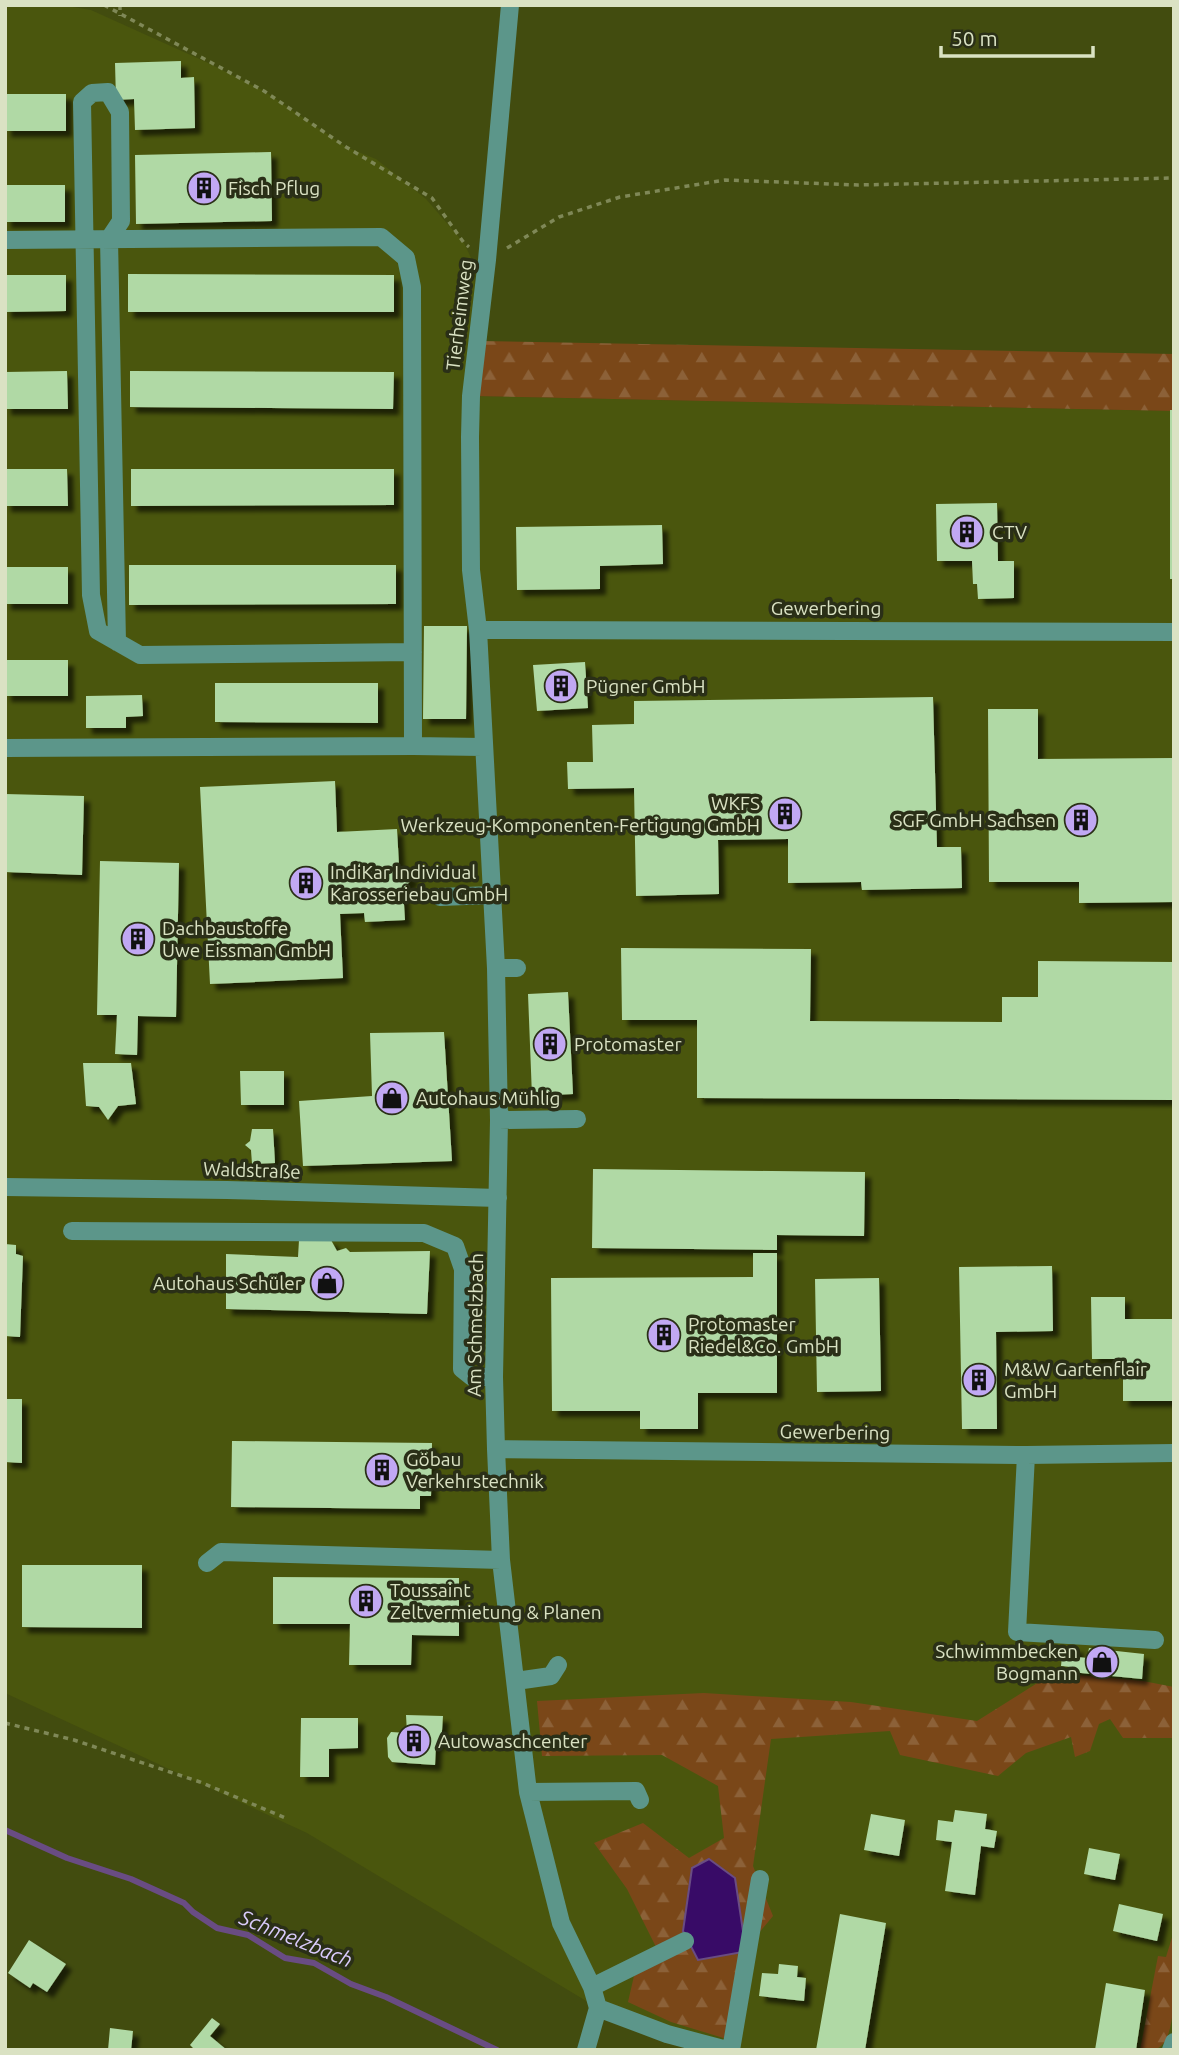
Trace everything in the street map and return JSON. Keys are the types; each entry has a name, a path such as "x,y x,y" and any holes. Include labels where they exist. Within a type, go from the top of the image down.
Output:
{"street":[{"name":"Tierheimweg","path":"478,630 471,570 471,396 488,260 510,5"},
{"path":"117,642 109,239 121,221 120,112 108,92 92,93 82,102 91,595 98,631 139,655 413,652"},
{"path":"5,240 381,237 406,258 412,288 413,746"},
{"name":"Gewerbering","path":"478,630 1174,632"},
{"name":"Am Schmelzbach","path":"478,630 496,968 499,1120 494,1377 502,1560 528,1792 561,1923 592,1987 598,2008"},
{"path":"5,748 483,747"},
{"path":"440,897 492,895"},
{"path":"496,968 517,968"},
{"path":"499,1120 577,1119"},
{"name":"Waldstraße","path":"5,1187 498,1198"},
{"path":"72,1231 424,1233 455,1246 463,1269 462,1369 472,1377 494,1377"},
{"name":"Gewerbering","path":"496,1449 1026,1455 1174,1452"},
{"path":"1026,1455 1017,1632 1155,1640"},
{"path":"207,1563 221,1552 502,1560"},
{"path":"516,1681 551,1676 558,1665"},
{"path":"528,1792 636,1791 640,1800"},
{"path":"586,2050 598,2008 667,2034 729,2050 760,1879"},
{"path":"592,1987 685,1941"},
{"path":"1171,2050 1174,2042"}],"path":[{"path":"104,5 120,16 264,91 346,147 432,198 464,243 488,260 559,217 620,197 725,180 858,185 1174,178"},
{"path":"120,5 120,16"},
{"path":"5,1723 74,1740 200,1782 288,1819"}],"shaded area":[{"path":"5,5 61,5 91,10 206,62 264,91 346,147 376,159 426,199 464,243 474,264 477,341 471,396 1174,411 1174,2050 727,2050 598,2008 307,1833 5,1693"},
{"path":"709,1859 735,1878 743,1931 743,1952 698,1960 683,1931 692,1868"}],"green space":[{"path":"477,341 1174,354 1174,411 471,396"},
{"path":"1061,1668 1068,1674 1143,1681 1174,1687 1174,1738 1123,1738 1110,1719 1099,1724 1090,1751 1075,1757 1071,1737 1026,1753 998,1776 900,1755 890,1731 771,1739 753,1866 773,1916 743,1952 730,2040 671,2022 628,2002 634,1976 661,1957 627,1889 594,1843 643,1823 689,1858 724,1838 718,1786 662,1755 542,1756 537,1701 704,1693 851,1702 977,1721"},
{"path":"1174,1931 1171,2025 1161,2046 1140,2050 1158,1956 1166,1957"}],"building":[{"path":"181,61 181,78 194,77 195,128 135,130 134,99 116,100 115,63"},
{"path":"5,94 66,94 66,131 5,131"},
{"name":"Fisch Pflug","path":"271,152 272,221 136,224 135,155"},
{"path":"5,185 65,185 65,222 5,222"},
{"path":"128,274 394,275 394,312 128,312"},
{"path":"5,275 66,275 66,311 5,312"},
{"path":"67,371 68,409 5,409 5,372"},
{"path":"130,371 394,372 393,409 130,407"},
{"path":"1170,410 1174,410 1174,579 1170,579"},
{"path":"5,469 67,469 68,506 5,506"},
{"path":"131,469 394,469 394,505 131,506"},
{"name":"CTV","path":"997,503 998,561 1014,561 1014,598 978,599 977,584 973,584 972,561 937,561 936,504"},
{"path":"662,525 663,564 600,566 600,589 517,590 516,527"},
{"path":"129,565 396,565 396,604 129,605"},
{"path":"5,567 68,567 68,604 5,604"},
{"path":"424,626 467,626 466,719 423,719"},
{"path":"5,660 68,660 68,696 5,696"},
{"name":"Pügner GmbH","path":"585,662 588,708 537,711 533,665"},
{"path":"215,683 378,683 378,723 215,722"},
{"path":"142,695 143,716 126,717 126,728 86,728 86,696"},
{"name":"WKFS Werkzeug-Komponenten-Fertigung GmbH","path":"933,697 937,847 961,847 962,888 862,890 861,882 788,883 788,839 718,840 719,894 636,896 634,788 568,789 567,762 593,762 592,725 634,724 634,701"},
{"name":"SGF GmbH Sachsen","path":"988,709 1038,709 1038,759 1174,758 1174,902 1079,903 1079,882 989,882"},
{"name":"IndiKar Individual Karosseriebau GmbH","path":"335,781 337,832 397,829 399,865 413,878 403,889 405,920 365,922 364,913 340,914 343,978 210,984 200,787"},
{"path":"5,794 84,796 82,875 5,872"},
{"name":"Dachbaustoffe Uwe Eissman GmbH","path":"100,861 179,863 176,1017 138,1016 137,1055 115,1054 117,1015 97,1015"},
{"path":"621,948 811,949 810,1021 1002,1022 1002,997 1038,997 1038,961 1174,962 1174,1100 697,1098 697,1020 622,1020"},
{"name":"Protomaster","path":"568,992 573,1094 532,1096 528,994"},
{"name":"Autohaus Mühlig","path":"444,1032 452,1161 303,1166 299,1101 372,1096 370,1033"},
{"path":"83,1063 131,1063 136,1104 118,1106 108,1120 99,1107 86,1106"},
{"path":"240,1071 284,1071 284,1105 241,1105"},
{"path":"252,1129 273,1129 275,1163 252,1164 251,1150 245,1145 250,1141"},
{"path":"593,1169 865,1172 864,1236 777,1235 777,1250 592,1248"},
{"name":"Autohaus Schüler","path":"299,1240 331,1240 337,1251 346,1248 350,1252 430,1251 427,1314 226,1309 226,1254 298,1257"},
{"path":"5,1244 16,1245 16,1254 23,1256 20,1337 5,1336"},
{"name":"Protomaster Riedel&Co. GmbH","path":"753,1253 777,1253 777,1393 698,1393 698,1429 640,1429 640,1411 552,1411 551,1278 753,1277"},
{"name":"M&W Gartenflair GmbH","path":"1052,1266 1053,1331 996,1332 997,1429 962,1429 959,1267"},
{"path":"879,1278 881,1391 817,1392 815,1279"},
{"path":"1091,1297 1125,1297 1125,1319 1174,1319 1174,1401 1123,1401 1123,1359 1092,1359"},
{"path":"5,1399 22,1399 22,1463 5,1462"},
{"path":"232,1441 432,1443 431,1496 420,1496 420,1509 231,1507"},
{"path":"22,1565 142,1565 142,1628 22,1627"},
{"name":"Toussaint Zeltvermietung & Planen","path":"273,1577 459,1578 459,1636 412,1635 411,1665 349,1665 350,1624 273,1624"},
{"name":"Schwimmbecken Bogmann","path":"1063,1646 1078,1647 1077,1657 1087,1658 1089,1648 1144,1654 1142,1679 1071,1672 1071,1667 1061,1666"},
{"name":"Autowaschcenter","path":"406,1715 443,1716 441,1745 436,1744 435,1765 392,1762 388,1757 387,1738 391,1732 407,1733"},
{"path":"301,1718 358,1718 358,1748 329,1749 329,1777 300,1777"},
{"path":"955,1810 987,1814 985,1829 997,1831 994,1848 981,1846 975,1895 945,1891 952,1842 936,1840 938,1820 953,1822"},
{"path":"871,1814 905,1820 899,1856 864,1850"},
{"path":"1089,1848 1120,1854 1115,1880 1084,1874"},
{"path":"1119,1904 1163,1914 1157,1941 1113,1931"},
{"path":"840,1914 886,1923 865,2050 816,2050"},
{"path":"29,1940 66,1964 47,1992 33,1983 30,1988 8,1973"},
{"path":"779,1964 798,1966 797,1977 806,1978 804,2001 759,1996 762,1973 778,1974"},
{"path":"1106,1983 1145,1990 1136,2050 1095,2050"},
{"path":"212,2018 220,2024 210,2036 227,2050 195,2050 190,2045"},
{"path":"110,2028 133,2031 131,2050 108,2050"}],"waterway":[{"name":"Schmelzbach","path":"5,1830 67,1858 131,1879 184,1903 217,1928 248,1935 285,1958 314,1963 351,1984 386,1997 497,2050"}],"place":[{"name":"Fisch Pflug","path":"204,188"},
{"name":"CTV","path":"967,532"},
{"name":"Pügner GmbH","path":"561,686"},
{"name":"WKFS Werkzeug-Komponenten-Fertigung GmbH","path":"785,814"},
{"name":"SGF GmbH Sachsen","path":"1081,820"},
{"name":"IndiKar Individual Karosseriebau GmbH","path":"306,883"},
{"name":"Dachbaustoffe Uwe Eissman GmbH","path":"138,939"},
{"name":"Protomaster","path":"550,1044"},
{"name":"Autohaus Mühlig","path":"392,1098"},
{"name":"Autohaus Schüler","path":"327,1283"},
{"name":"Protomaster Riedel&Co. GmbH","path":"664,1335"},
{"name":"M&W Gartenflair GmbH","path":"979,1380"},
{"name":"Göbau Verkehrstechnik","path":"382,1470"},
{"name":"Toussaint Zeltvermietung & Planen","path":"366,1601"},
{"name":"Schwimmbecken Bogmann","path":"1102,1662"},
{"name":"Autowaschcenter","path":"414,1741"}]}
